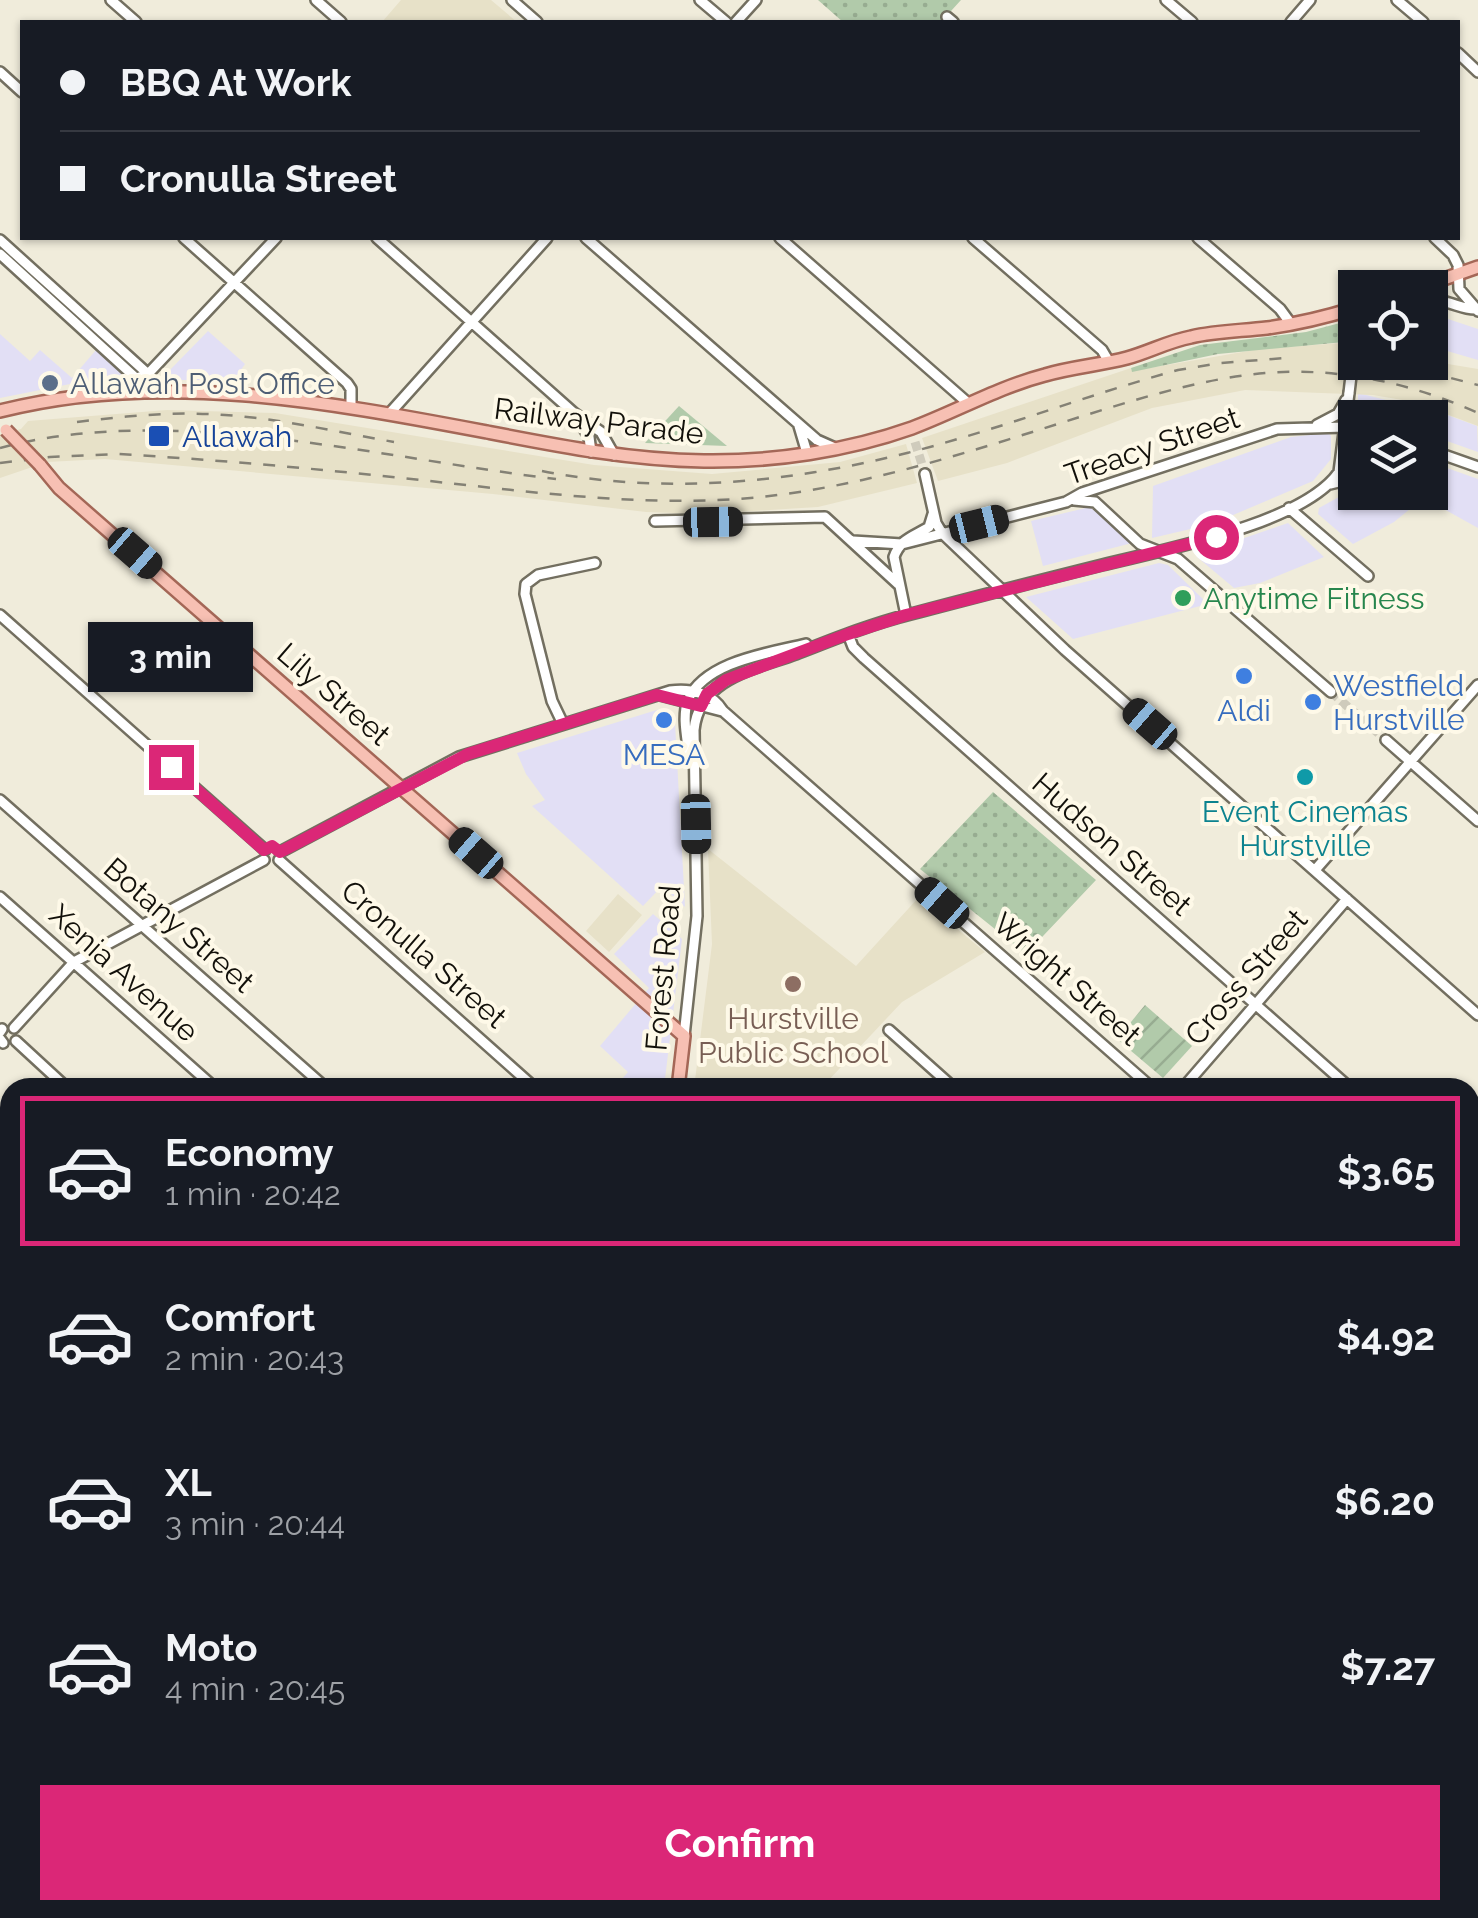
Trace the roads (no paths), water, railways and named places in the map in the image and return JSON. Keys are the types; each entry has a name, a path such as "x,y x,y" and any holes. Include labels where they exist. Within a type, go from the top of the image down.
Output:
{"main road":[{"path":"1448,278 1478,266"},
{"name":"Railway Parade","path":"0,411 54,400 137,392 262,396 390,414 591,452 706,461 835,448 910,428 1028,380 1109,362 1189,337 1291,324 1338,312"},
{"name":"Lily Street","path":"3,427 59,488 684,1036"},
{"name":"Forest Road","path":"679,1078 684,1036"}],"street":[{"path":"110,0 134,20"},
{"path":"316,0 339,20"},
{"path":"512,0 535,20"},
{"path":"700,0 724,20"},
{"path":"738,20 756,0"},
{"path":"1166,0 1190,20"},
{"path":"1292,20 1310,0"},
{"path":"1397,0 1420,20"},
{"path":"0,72 20,90"},
{"path":"0,240 148,374 154,381 154,392"},
{"path":"186,240 347,383 351,408"},
{"path":"137,378 148,374 274,240"},
{"path":"379,240 600,432 614,454"},
{"path":"390,414 545,240"},
{"path":"588,240 816,440 835,448"},
{"path":"782,240 969,404"},
{"path":"974,240 1102,350 1109,362"},
{"path":"1200,240 1280,309 1291,324"},
{"path":"1438,240 1453,254 1461,292 1477,310"},
{"path":"0,254 137,378 137,392"},
{"path":"1448,301 1477,310"},
{"path":"1348,400 1351,380"},
{"path":"1312,426 1338,414 1349,393"},
{"path":"574,413 589,438 591,452"},
{"path":"798,424 807,453"},
{"name":"Treacy Street","path":"853,541 902,544 1066,502 1268,432 1338,427"},
{"path":"910,428 915,442"},
{"path":"1448,456 1478,466"},
{"path":"687,702 703,681 732,666 906,615 1216,537 1289,508 1328,484 1338,473"},
{"path":"925,474 942,533 1478,1015"},
{"path":"1328,484 1338,482"},
{"path":"1066,502 1096,502 1140,544 1185,565 1331,692"},
{"path":"934,506 949,523 979,524"},
{"path":"906,615 894,557 912,535 929,527 934,506"},
{"path":"1289,508 1368,576"},
{"path":"655,522 736,522 813,516 830,520 899,588"},
{"path":"964,552 965,533 979,524"},
{"path":"874,562 875,552 882,544"},
{"path":"563,724 552,701 525,594 526,584 538,575 595,564"},
{"path":"885,622 896,608 899,588"},
{"path":"0,615 271,864 459,757 657,695 694,691"},
{"path":"657,695 687,702 704,701 726,680 848,634"},
{"name":"Hudson Street","path":"848,634 857,653 1339,1078"},
{"name":"Cross Street","path":"1314,870 1478,685"},
{"path":"694,691 704,701"},
{"name":"Wright Street","path":"704,701 723,711 1141,1078"},
{"name":"Forest Road","path":"684,1036 697,916 694,730 704,701"},
{"name":"Forest Road","path":"687,702 686,727 695,793"},
{"path":"1386,740 1478,820"},
{"name":"Botany Street","path":"0,800 315,1078"},
{"path":"14,1028 18,1036 11,1045 1,1036 14,1028 74,962 264,855"},
{"name":"Cronulla Street","path":"279,856 524,1078"},
{"name":"Xenia Avenue","path":"0,897 204,1078"},
{"name":"Cross Street","path":"1193,1078 1347,899"},
{"path":"889,1030 943,1078"},
{"path":"16,1041 56,1078"}],"tunnel":[{"path":"915,442 925,474"},
{"path":"1331,692 1386,740"}],"railway":[{"path":"542,471 633,483 679,484 817,472 941,444 1178,370 1285,358"},
{"path":"0,463 119,454 578,496 697,501 779,495 863,480 1165,392 1265,373 1348,375 1427,393 1478,413"},
{"path":"1448,377 1478,385"},
{"path":"77,422 151,415 225,415 394,442"},
{"path":"0,448 66,435 205,432 349,448 556,479"}],"place":[{"name":"Allawah Post Office","path":"50,383"},
{"name":"Allawah","path":"159,436"},
{"name":"Anytime Fitness","path":"1183,598"},
{"name":"Aldi","path":"1244,676"},
{"name":"Westfield Hurstville","path":"1313,702"},
{"name":"MESA","path":"664,720"},
{"name":"Event Cinemas Hurstville","path":"1305,777"},
{"name":"Hurstville Public School","path":"793,984"}]}
